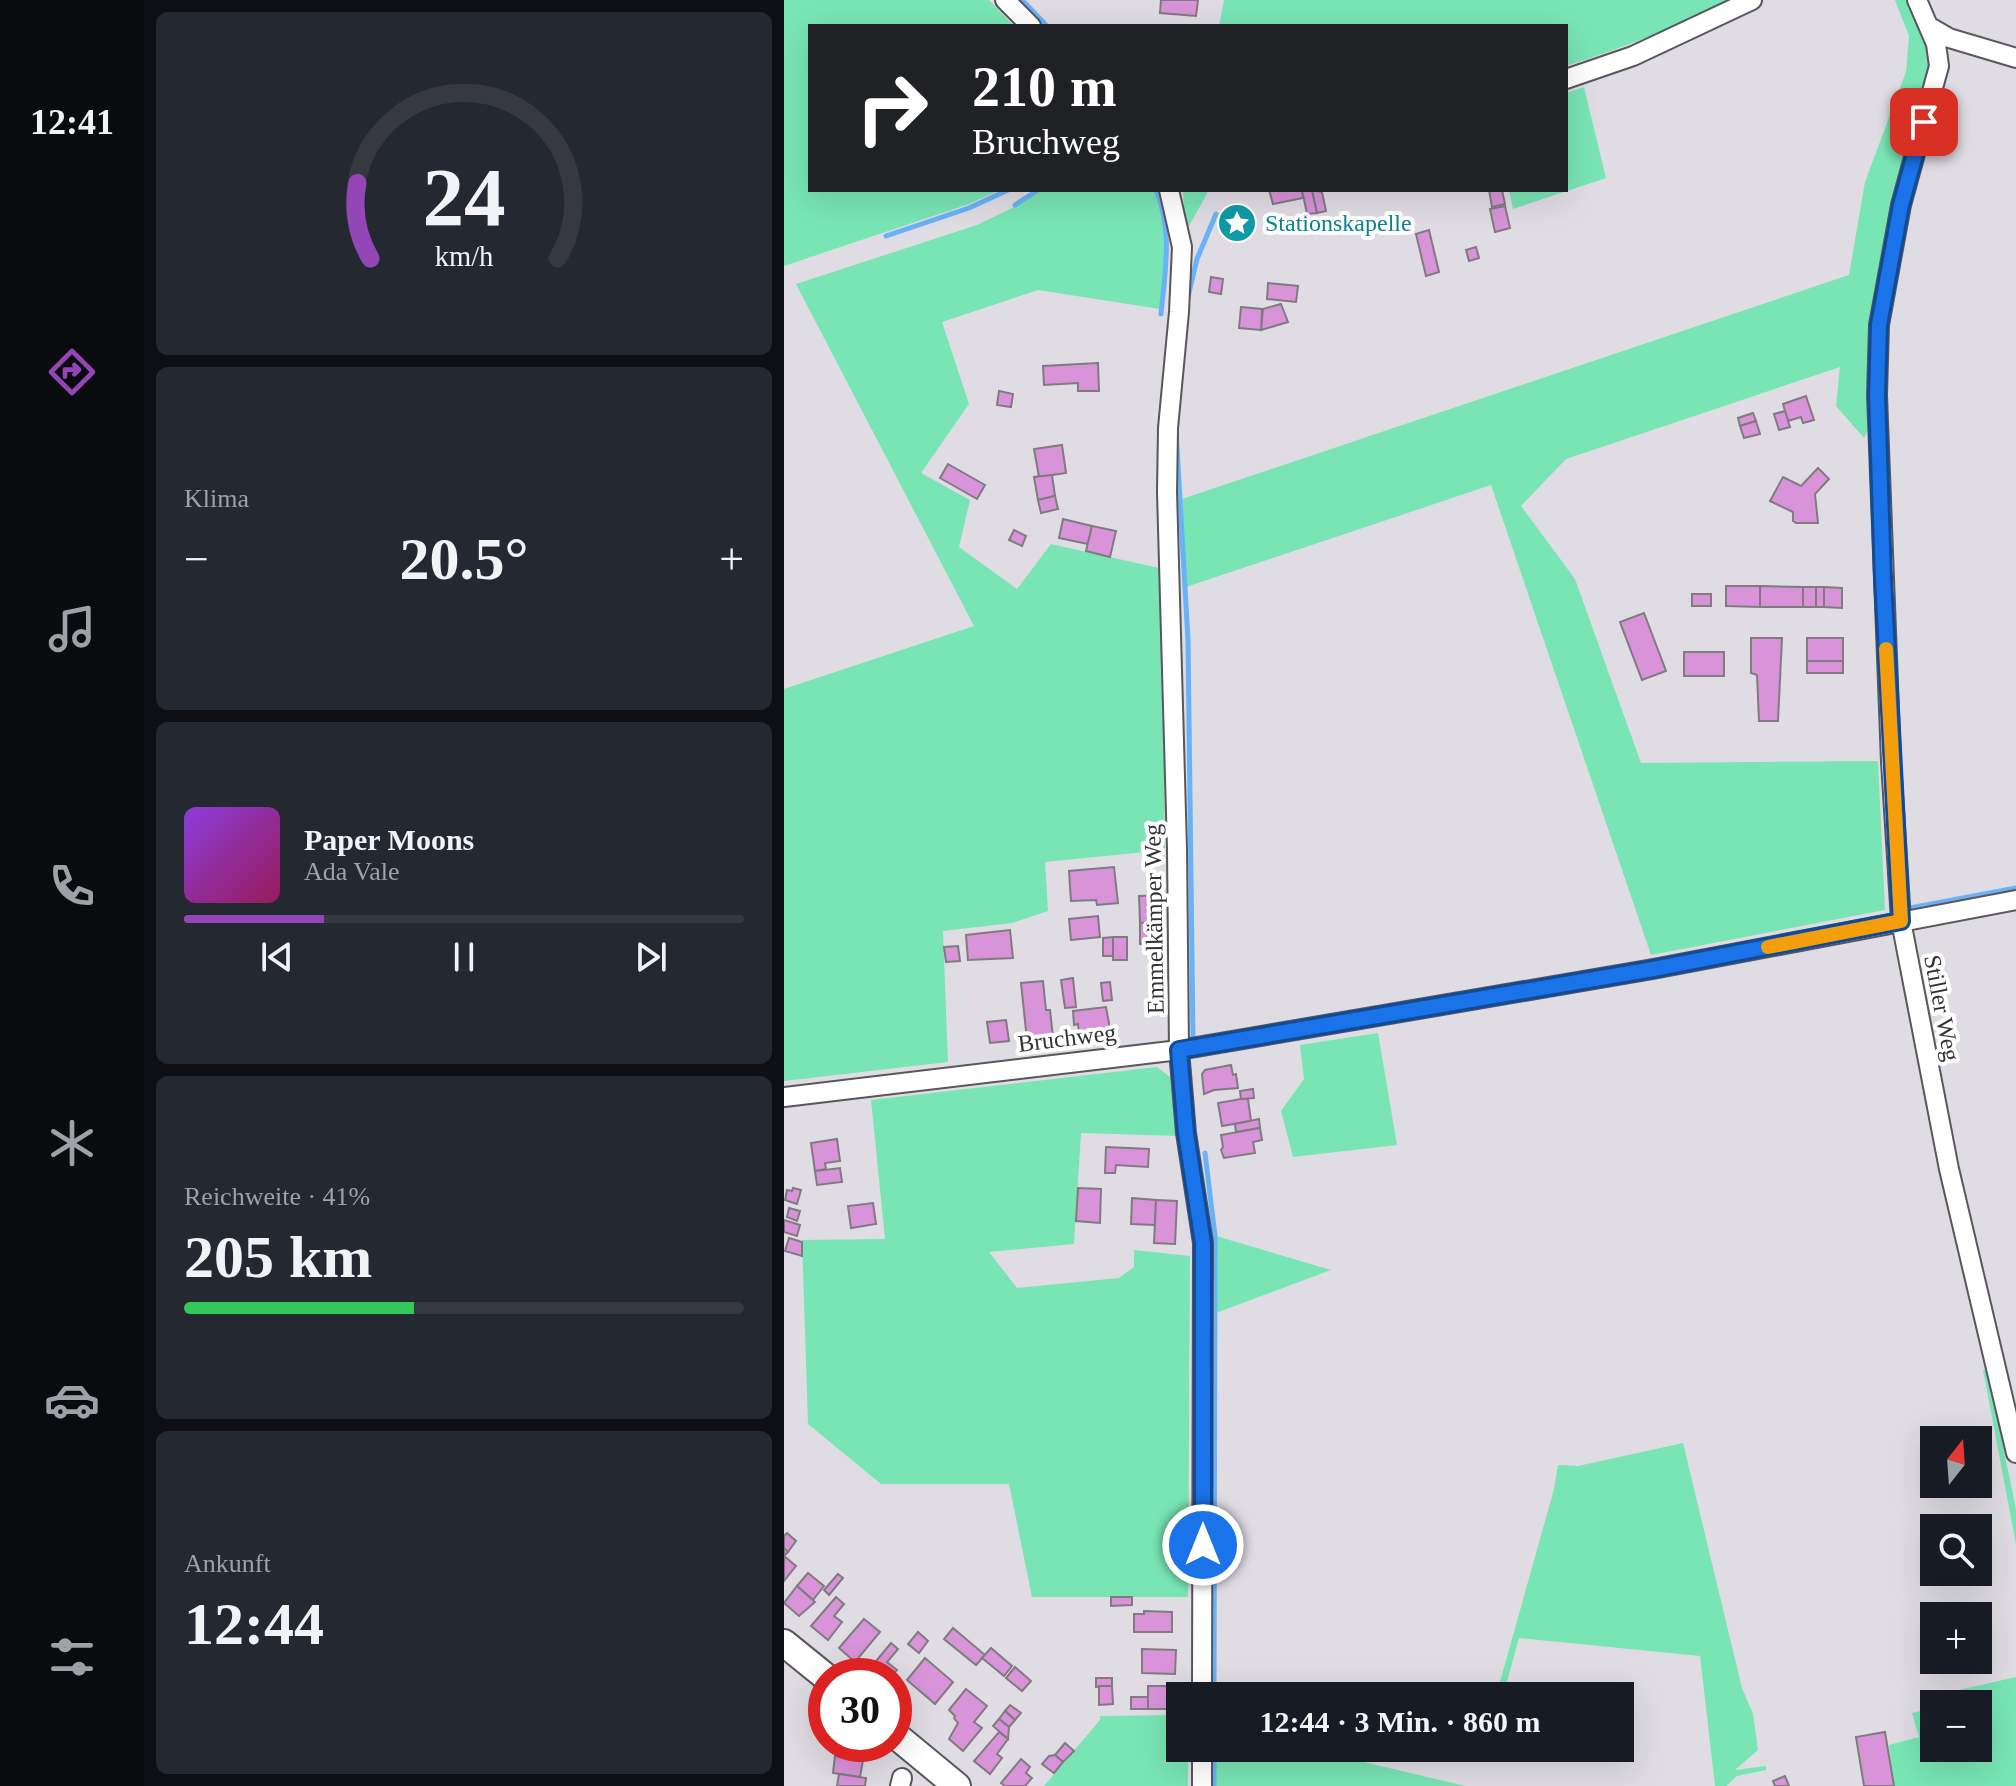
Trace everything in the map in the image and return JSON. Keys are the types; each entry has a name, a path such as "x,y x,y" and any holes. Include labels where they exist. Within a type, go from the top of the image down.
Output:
{"main road":[{"path":"784,1643 808,1662"},
{"path":"912,1749 957,1786"}],"street":[{"path":"1005,0 1029,24"},
{"path":"1568,78 1633,56 1752,0"},
{"name":"Stiller Weg","path":"1917,0 1930,27 1939,66 1901,205 1879,325 1877,395 1901,921 1949,1169 2016,1453"},
{"path":"1930,27 1949,38 2016,58"},
{"name":"Emmelkämper Weg","path":"1169,192 1182,247 1167,466 1179,1050 1186,1133 1203,1243 1202,1682"},
{"name":"Bruchweg","path":"784,1097 1179,1050 1653,969 2016,900"},
{"path":"1202,1762 1202,1786"}],"green space":[{"path":"784,0 989,0 1012,24 808,24 808,192 996,192 969,204 784,266"},
{"path":"1224,0 1728,0 1648,37 1568,65 1568,24 1219,24"},
{"path":"1895,0 1911,0 1935,60 1896,201 1875,486 1870,485 1868,430 1864,438 1836,406 1840,367 1566,459 1521,506 1575,579 1641,763 1878,761 1885,910 1651,955 1491,485 1186,587 1182,499 1849,275 1865,182 1906,72 1909,36"},
{"path":"1584,87 1606,178 1568,191 1568,92"},
{"path":"1037,192 1156,192 1165,234 1160,309 1038,290 942,322 969,404 921,473 970,500 959,547 1017,589 1051,544 1159,568 1163,641 1165,850 1045,862 1048,911 1012,923 943,931 948,1062 784,1081 784,689 974,626 796,284 977,225"},
{"path":"1183,192 1208,192 1188,228 1185,228"},
{"path":"1509,192 1564,192 1513,209"},
{"path":"1378,1033 1397,1145 1293,1157 1281,1111 1304,1079 1300,1045"},
{"path":"1157,1067 1170,1077 1178,1136 1081,1133 1074,1244 989,1252 1017,1288 1119,1278 1134,1267 1134,1250 1190,1256 1188,1597 1032,1597 1009,1484 881,1484 808,1424 802,1240 885,1239 871,1100"},
{"path":"1216,1236 1331,1270 1216,1313"},
{"path":"1987,1369 2016,1509 2016,1544 1983,1370"},
{"path":"1683,1443 1742,1688 1753,1714 1758,1750 1735,1770 1766,1766 1766,1770 1737,1776 1726,1786 1715,1786 1700,1656 1519,1638 1507,1682 1500,1682 1558,1465 1578,1466"},
{"path":"2016,1677 2016,1786 1894,1786 1889,1745 1919,1737 1912,1713 1920,1711 1920,1762 1992,1762 1992,1690 1959,1690"},
{"path":"1166,1715 1166,1762 1188,1762 1188,1786 1044,1786 1100,1720 1100,1716"},
{"path":"1215,1762 1364,1762 1465,1786 1215,1786"}],"building":[{"path":"1161,0 1198,0 1196,16 1160,13"},
{"path":"1270,192 1302,192 1303,198 1273,204"},
{"path":"1302,192 1312,192 1317,213 1307,214"},
{"path":"1312,192 1322,192 1326,211 1317,213"},
{"path":"1489,192 1502,192 1505,204 1492,207"},
{"path":"1505,206 1510,228 1495,232 1490,209"},
{"path":"1429,230 1439,272 1426,276 1416,234"},
{"path":"1476,247 1479,258 1469,261 1466,250"},
{"path":"1211,277 1223,279 1221,294 1209,292"},
{"path":"1268,283 1298,286 1296,302 1267,299"},
{"path":"1281,304 1288,322 1261,330 1263,309"},
{"path":"1241,307 1262,309 1261,330 1239,328"},
{"path":"1098,363 1099,391 1078,391 1078,383 1044,385 1043,366"},
{"path":"999,391 1013,394 1011,407 997,405"},
{"path":"1806,396 1814,420 1803,423 1801,417 1788,421 1783,404"},
{"path":"1785,411 1790,427 1779,430 1774,414"},
{"path":"1753,413 1756,421 1740,426 1738,418"},
{"path":"1756,421 1760,434 1744,438 1740,426"},
{"path":"1062,445 1066,473 1039,477 1034,449"},
{"path":"948,464 985,485 977,499 940,478"},
{"path":"1818,468 1829,479 1815,494 1818,523 1796,523 1793,512 1770,501 1783,477 1801,486"},
{"path":"1052,475 1055,496 1038,500 1034,477"},
{"path":"1055,496 1058,509 1041,513 1038,500"},
{"path":"1063,519 1092,526 1088,544 1059,538"},
{"path":"1092,526 1116,531 1110,557 1086,551"},
{"path":"1014,530 1026,536 1022,546 1009,540"},
{"path":"1726,586 1760,586 1760,607 1726,606"},
{"path":"1760,586 1803,587 1803,607 1760,607"},
{"path":"1803,587 1816,587 1816,607 1803,607"},
{"path":"1816,587 1824,587 1824,607 1816,607"},
{"path":"1824,587 1842,588 1842,608 1824,607"},
{"path":"1692,594 1711,594 1711,606 1692,606"},
{"path":"1644,613 1666,671 1642,680 1620,622"},
{"path":"1751,638 1782,638 1778,721 1759,721 1757,675 1751,673"},
{"path":"1807,638 1843,638 1843,661 1807,661"},
{"path":"1684,652 1724,652 1724,676 1684,676"},
{"path":"1807,661 1843,661 1843,673 1807,673"},
{"path":"1114,867 1118,903 1097,905 1096,900 1071,901 1069,871"},
{"path":"1161,895 1161,922 1140,923 1139,896"},
{"path":"1098,916 1100,937 1071,940 1069,919"},
{"path":"1161,922 1161,943 1140,944 1140,923"},
{"path":"1010,930 1013,958 968,960 966,935"},
{"path":"1113,937 1113,956 1103,956 1103,938"},
{"path":"1113,937 1127,937 1127,960 1113,960"},
{"path":"958,946 960,961 946,962 944,947"},
{"path":"1073,978 1076,1007 1065,1008 1061,980"},
{"path":"1043,981 1053,1037 1027,1040 1021,983"},
{"path":"1110,982 1112,1000 1103,1001 1101,983"},
{"path":"1106,1007 1110,1029 1079,1033 1078,1024 1074,1025 1073,1011"},
{"path":"1006,1020 1009,1041 990,1043 987,1022"},
{"path":"1231,1065 1238,1088 1204,1094 1202,1074 1205,1070"},
{"path":"1253,1089 1254,1098 1241,1099 1240,1091"},
{"path":"1248,1099 1251,1121 1222,1126 1218,1103"},
{"path":"1259,1119 1260,1128 1236,1132 1235,1124"},
{"path":"1260,1128 1262,1140 1253,1142 1255,1153 1224,1158 1221,1135"},
{"path":"837,1139 840,1161 825,1163 826,1169 815,1171 811,1143"},
{"path":"1106,1147 1149,1149 1148,1167 1116,1165 1115,1173 1105,1173"},
{"path":"840,1168 842,1182 817,1185 815,1171"},
{"path":"793,1188 801,1190 797,1204 785,1200 787,1190 792,1191"},
{"path":"1078,1188 1101,1189 1100,1223 1076,1221"},
{"path":"1132,1198 1156,1200 1155,1225 1131,1224"},
{"path":"1156,1200 1177,1201 1175,1244 1154,1243"},
{"path":"873,1203 876,1224 851,1228 848,1206"},
{"path":"789,1208 800,1211 797,1221 787,1217"},
{"path":"784,1220 800,1225 797,1236 784,1232"},
{"path":"789,1238 802,1242 802,1256 785,1251"},
{"path":"787,1533 796,1541 788,1552 784,1550 784,1536"},
{"path":"784,1556 796,1566 784,1581"},
{"path":"808,1573 824,1586 813,1600 797,1586"},
{"path":"838,1574 843,1578 829,1595 824,1590"},
{"path":"797,1586 815,1602 799,1616 784,1603"},
{"path":"836,1597 844,1604 834,1616 842,1622 828,1640 811,1626"},
{"path":"1111,1597 1132,1597 1132,1605 1111,1606"},
{"path":"1144,1611 1172,1612 1172,1632 1134,1632 1134,1614 1144,1614"},
{"path":"864,1619 880,1632 858,1658 850,1658 839,1648"},
{"path":"953,1628 985,1655 976,1665 944,1639"},
{"path":"918,1632 928,1641 919,1653 908,1644"},
{"path":"891,1643 898,1649 890,1658 879,1658"},
{"path":"991,1648 1012,1666 1004,1676 982,1658"},
{"path":"1142,1649 1176,1650 1175,1674 1142,1673"},
{"path":"925,1658 953,1682 935,1704 912,1684 912,1674"},
{"path":"1015,1667 1031,1681 1022,1691 1006,1678"},
{"path":"1096,1678 1112,1678 1112,1686 1096,1687"},
{"path":"1099,1686 1112,1686 1113,1704 1099,1705"},
{"path":"1148,1686 1166,1686 1166,1709 1148,1709"},
{"path":"966,1689 987,1706 974,1722 982,1728 963,1751 949,1739 958,1723 949,1710"},
{"path":"1131,1697 1148,1697 1148,1709 1131,1709"},
{"path":"1010,1705 1021,1713 1015,1720 1005,1711"},
{"path":"1005,1711 1015,1720 1009,1727 999,1719"},
{"path":"999,1719 1009,1727 1008,1739 993,1726"},
{"path":"999,1732 1008,1739 997,1754 1002,1758 990,1774 974,1761"},
{"path":"1885,1732 1894,1786 1864,1786 1856,1737"},
{"path":"1065,1743 1074,1751 1063,1762 1055,1755"},
{"path":"1055,1755 1063,1762 1054,1773 1042,1764 1049,1756"},
{"path":"1021,1759 1030,1767 1026,1773 1032,1778 1025,1786 1005,1786 1001,1783"},
{"path":"834,1762 863,1762 860,1777 833,1773"},
{"path":"839,1774 866,1778 865,1786 837,1786"},
{"path":"1785,1776 1789,1786 1775,1786 1773,1781"}],"waterway":[{"path":"1022,0 1045,24"},
{"path":"886,236 969,208 1004,192"},
{"path":"1015,205 1035,192"},
{"path":"1157,192 1166,236 1161,314"},
{"path":"1188,297 1197,259 1216,214"},
{"path":"1176,430 1188,640 1193,1037"},
{"path":"1910,908 2016,888"},
{"path":"1205,1153 1215,1236 1214,1682"},
{"path":"1214,1762 1214,1786"}],"slow traffic":[{"path":"1768,947 1901,921 1886,649"}],"place":[{"name":"Stationskapelle","path":"1237,223"}],"route":[{"path":"1203,1545 1203,1243 1186,1133 1179,1050 1653,969 1901,921 1883,578 1877,395 1879,325 1901,205 1924,122"}]}
